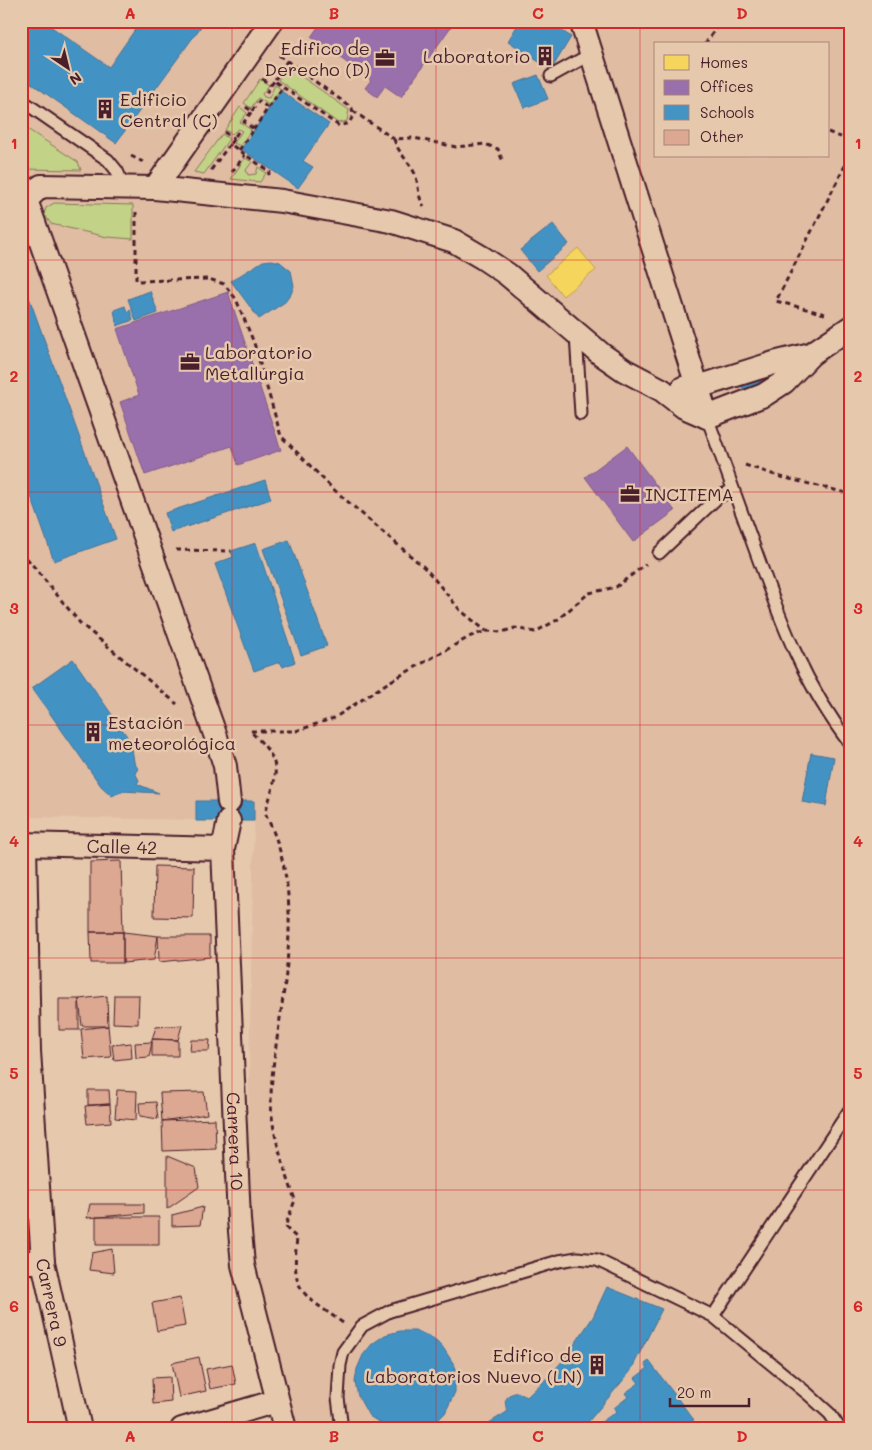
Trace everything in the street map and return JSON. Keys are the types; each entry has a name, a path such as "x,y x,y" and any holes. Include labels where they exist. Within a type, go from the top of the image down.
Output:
{"street":[{"path":"138,187 272,21"},
{"path":"582,21 707,417"},
{"path":"24,201 40,186 138,187 301,204 391,221 454,242 483,258 507,274 576,335 624,370 662,390 684,408 707,417 764,395 784,382 841,322"},
{"name":"Carrera 10","path":"24,201 226,766 229,811 223,849 243,1265 285,1429"},
{"path":"662,390 698,387 774,363 811,354"},
{"name":"Calle 42","path":"23,844 223,849"},
{"name":"Carrera 9","path":"23,844 25,1051 44,1262 80,1429"},
{"path":"21,1262 44,1262"},
{"path":"182,1429 277,1401"}],"lane":[{"path":"550,76 591,54"},
{"path":"21,100 108,160 117,171 138,187"},
{"path":"576,335 581,414"},
{"path":"707,417 786,635 808,682 834,723 851,745"},
{"path":"659,552 718,497 733,490"},
{"path":"713,1316 851,1108"},
{"path":"342,1429 338,1382 344,1352 362,1326 390,1311 559,1261 587,1258 597,1260 713,1316 808,1394 830,1414 840,1429"}],"path":[{"path":"706,42 721,21"},
{"path":"274,52 352,108 353,116 349,123 339,126 274,81"},
{"path":"266,93 288,61"},
{"path":"258,76 272,85"},
{"path":"239,150 283,87"},
{"path":"254,129 244,122 258,101 268,108"},
{"path":"239,102 252,111"},
{"path":"352,111 394,139 414,138 456,147 485,144 498,149 503,162"},
{"path":"220,130 234,139"},
{"path":"206,178 238,132"},
{"path":"830,133 851,141"},
{"path":"394,139 397,149 408,161 416,176 421,202 425,208"},
{"path":"230,144 270,172 266,179"},
{"path":"231,174 245,154"},
{"path":"841,322 776,301 851,154"},
{"path":"137,159 136,282 209,279 219,282 230,289 254,343 281,436 332,488 426,569 460,610 486,631"},
{"path":"721,456 781,477 851,494"},
{"path":"172,550 231,552"},
{"path":"21,551 80,623 178,704"},
{"path":"344,1323 302,1294 296,1279 294,1264 296,1238 285,1227 296,1200 282,1159 272,1115 273,1066 291,916 286,874 277,836 265,813 276,779 276,766 269,749 250,731 296,731 334,718 389,682 471,636 486,631 502,632 515,628 535,632 546,627 589,594 616,587 632,577 659,552"}],"shaded area":[{"path":"21,21 851,21 851,1429 294,1429 246,1228 254,821 21,817"}],"green space":[{"path":"288,67 349,110 347,121 338,123 278,80"},
{"path":"260,79 269,85 262,94 264,97 269,98 275,85 281,89 269,105 258,98 251,108 244,103"},
{"path":"240,107 247,113 240,122 251,130 240,146 234,143 242,131 238,129 232,134 225,130"},
{"path":"21,125 78,162 81,170 21,169"},
{"path":"222,134 229,139 204,174 194,172"},
{"path":"245,158 252,162 246,170 248,175 256,174 258,167 266,173 260,182 231,179"},
{"path":"54,203 133,205 133,239 107,237 51,224 44,214 46,208"}],"building: Homes":[{"path":"578,248 596,270 563,296 546,275"}],"building: Offices":[{"name":"Edifico de Derecho (D)","path":"322,21 455,21 401,97 385,86 377,97 365,88 371,80 311,37"},
{"name":"Laboratorio Metallurgia","path":"228,292 281,450 238,465 232,446 145,475 120,402 139,395 117,329"},
{"name":"INCITEMA","path":"627,446 675,511 633,542 585,477"}],"building: Schools":[{"name":"Edificio Central (C)","path":"21,21 43,21 109,67 141,21 205,21 116,143 21,76"},
{"name":"Laboratorio","path":"520,21 548,21 571,37 551,70 508,41"},
{"path":"538,75 548,99 524,108 514,84"},
{"path":"281,91 329,124 303,161 313,167 298,188 241,149"},
{"path":"553,224 569,244 537,271 520,250"},
{"path":"272,260 280,262 291,271 294,286 285,302 259,319 231,281 263,261"},
{"path":"21,275 116,539 54,561 21,468"},
{"path":"150,291 158,313 136,321 128,299"},
{"path":"125,306 127,312 130,310 133,320 117,326 114,310"},
{"path":"757,377 764,387 750,398 742,387"},
{"path":"265,480 271,499 171,532 165,513"},
{"path":"289,540 327,646 301,655 263,549"},
{"path":"256,543 295,662 283,667 280,662 254,671 215,564 233,557 231,551"},
{"name":"Estación meteorológica","path":"73,659 131,742 134,762 138,769 135,773 139,780 137,784 159,793 122,791 112,796 101,786 32,688"},
{"path":"811,753 834,757 826,806 802,802"},
{"path":"196,801 254,801 254,821 196,821"},
{"name":"Edifico de Laboratorios Nuevo (LN)","path":"607,1287 662,1309 630,1372 588,1422 604,1429 479,1429 507,1412 505,1401 509,1395 517,1392 527,1397 550,1375 566,1357 593,1317"},
{"name":"Edifico de Laboratorios Nuevo (LN)","path":"400,1331 415,1331 429,1336 442,1346 455,1366 455,1392 445,1413 436,1422 439,1429 390,1429 369,1416 358,1396 355,1382 357,1369 363,1355 372,1344 385,1335"},
{"path":"649,1361 694,1420 678,1429 604,1429 597,1425 617,1411 614,1408 628,1397 625,1393 639,1383 635,1378 648,1368 645,1364"},
{"path":"745,1425 757,1426 757,1429 727,1429"}],"building: Other":[{"path":"121,861 123,932 90,932 90,862"},
{"path":"155,866 194,867 193,918 154,917"},
{"path":"90,932 123,932 123,963 91,963"},
{"path":"123,932 158,936 154,960 123,963"},
{"path":"158,936 210,936 210,957 159,962"},
{"path":"114,995 139,995 138,1024 113,1023"},
{"path":"107,996 108,1026 82,1026 79,999"},
{"path":"59,999 79,999 79,1030 59,1030"},
{"path":"182,1025 178,1040 152,1039 156,1027"},
{"path":"108,1026 111,1057 84,1059 81,1029"},
{"path":"152,1039 178,1040 178,1056 152,1056"},
{"path":"191,1040 210,1040 209,1051 190,1051"},
{"path":"152,1042 149,1057 136,1058 135,1043"},
{"path":"131,1043 132,1058 114,1060 112,1045"},
{"path":"88,1090 109,1090 110,1104 88,1105"},
{"path":"117,1090 137,1091 136,1120 115,1118"},
{"path":"204,1092 207,1114 162,1121 160,1093"},
{"path":"156,1102 158,1119 140,1116 139,1103"},
{"path":"110,1104 111,1122 87,1124 85,1106"},
{"path":"215,1119 216,1149 163,1151 162,1121"},
{"path":"21,1136 23,1136 25,1153 21,1154"},
{"path":"167,1156 196,1168 199,1187 167,1209"},
{"path":"21,1163 30,1164 32,1197 21,1197"},
{"path":"90,1204 144,1204 144,1213 87,1218"},
{"path":"203,1207 200,1225 172,1226 172,1215"},
{"path":"96,1217 159,1217 159,1245 96,1245"},
{"path":"112,1249 114,1273 89,1270 92,1253"},
{"path":"21,1282 28,1283 27,1299 22,1299 22,1308 28,1308 27,1329 21,1328"},
{"path":"180,1298 185,1326 157,1331 152,1303"},
{"path":"199,1357 206,1391 179,1397 172,1363"},
{"path":"232,1364 236,1384 210,1389 206,1369"},
{"path":"170,1377 171,1402 153,1404 152,1378"}],"place":[{"name":"Laboratorio","path":"545,56"},
{"name":"Edifico de Derecho (D)","path":"385,58"},
{"name":"Edificio Central (C)","path":"105,109"},
{"name":"Laboratorio Metallurgia","path":"190,362"},
{"name":"INCITEMA","path":"630,494"},
{"name":"Estación meteorológica","path":"93,732"},
{"name":"Edifico de Laboratorios Nuevo (LN)","path":"597,1365"}]}
